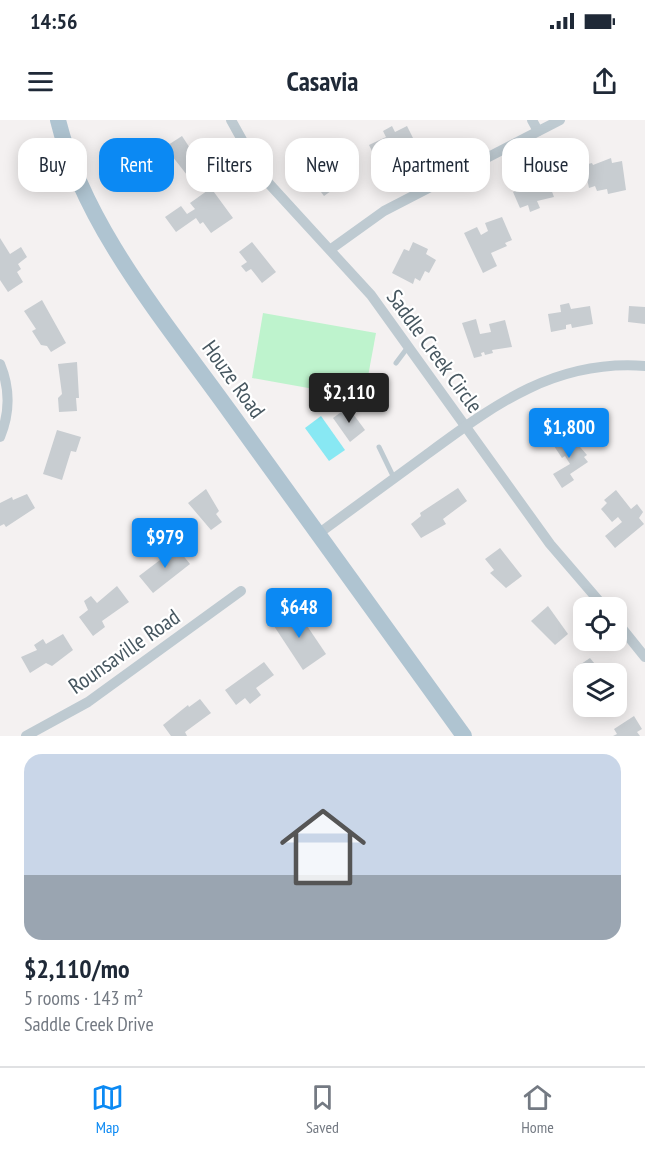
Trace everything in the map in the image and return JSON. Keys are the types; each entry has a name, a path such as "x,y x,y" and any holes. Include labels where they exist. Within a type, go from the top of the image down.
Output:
{"main road":[{"name":"Houze Road","path":"58,120 75,170 92,207 121,256 153,304 464,736"}],"street":[{"name":"Saddle Creek Circle","path":"231,120 262,176 283,202 331,249 371,295 550,544 596,597"},
{"path":"532,120 538,131"},
{"path":"331,249 384,211 560,120"},
{"path":"0,364 8,392 7,415 0,437"},
{"path":"318,534 506,398 545,380 590,369 645,366"},
{"name":"Rounsaville Road","path":"26,736 88,702 241,591"},
{"path":"627,635 645,657"}],"lane":[{"path":"396,363 408,347"},
{"path":"379,447 394,478"}],"green space":[{"path":"263,313 376,333 364,398 252,378"}],"water":[{"path":"321,416 345,450 329,461 305,428"}],"building":[{"path":"392,126 395,132 407,126 413,138 384,138 386,137 383,131"},
{"path":"182,136 186,142 186,174 174,158 174,141"},
{"path":"611,158 612,163 622,161 626,190 608,194 607,189 597,191 595,186 589,188 589,164 593,165"},
{"path":"205,192 214,192 233,218 211,233 203,222 200,224 196,218 176,232 165,217 181,206 187,214 195,209 190,203"},
{"path":"513,192 552,192 554,197 537,201 540,208 530,212 528,205 520,208"},
{"path":"502,217 512,240 505,243 507,246 491,253 497,266 483,273 464,233 477,227 481,235 488,231 485,223"},
{"path":"0,238 10,254 21,247 27,257 18,264 21,269 17,272 23,282 8,292 0,280"},
{"path":"252,242 276,272 262,283 251,269 246,272 241,266 247,262 239,252"},
{"path":"413,242 428,249 426,254 436,260 429,273 425,271 420,281 415,278 413,284 392,273 404,249 409,251"},
{"path":"42,300 66,343 51,352 47,346 41,345 32,331 36,329 24,311"},
{"path":"569,303 571,309 590,306 593,324 572,328 571,324 566,325 566,329 551,332 548,314 561,312 560,305"},
{"path":"629,306 645,307 645,324 628,322"},
{"path":"476,319 480,334 491,332 489,324 505,320 512,347 492,350 493,353 485,355 484,352 481,353 482,356 474,358 462,323"},
{"path":"77,362 79,398 76,398 77,411 59,412 58,398 62,394 58,364"},
{"path":"348,407 365,430 350,442 333,418"},
{"path":"57,430 81,437 76,452 71,451 62,480 43,474"},
{"path":"568,433 587,455 584,457 588,462 570,474 574,480 562,488 553,474 570,464 565,456 562,458 552,443"},
{"path":"458,488 467,501 443,519 446,524 421,538 411,524 421,516 420,513"},
{"path":"206,489 219,511 216,514 222,522 211,530 188,503"},
{"path":"616,490 631,509 637,504 643,512 639,518 644,524 615,548 605,536 622,522 618,517 612,522 601,509 607,503 604,500"},
{"path":"27,494 35,508 6,527 4,524 0,526 0,503 12,497 13,500"},
{"path":"173,543 190,564 153,593 139,576 164,557 160,553"},
{"path":"500,548 522,576 506,588 490,573 494,570 485,559"},
{"path":"117,586 129,602 102,621 105,627 93,636 79,617 88,610 84,601 91,596 97,603"},
{"path":"548,606 568,634 555,645 531,621"},
{"path":"295,608 326,654 303,670 272,623"},
{"path":"63,634 73,650 52,666 46,663 30,673 21,657 37,650 34,645 43,639 46,644"},
{"path":"590,658 594,663 582,663"},
{"path":"264,662 274,675 256,688 261,695 250,704 245,698 236,705 225,690"},
{"path":"200,699 211,713 185,732 187,736 171,736 163,725 188,705 189,707"},
{"path":"634,716 642,729 637,732 640,736 613,736 617,734 614,729"}]}
